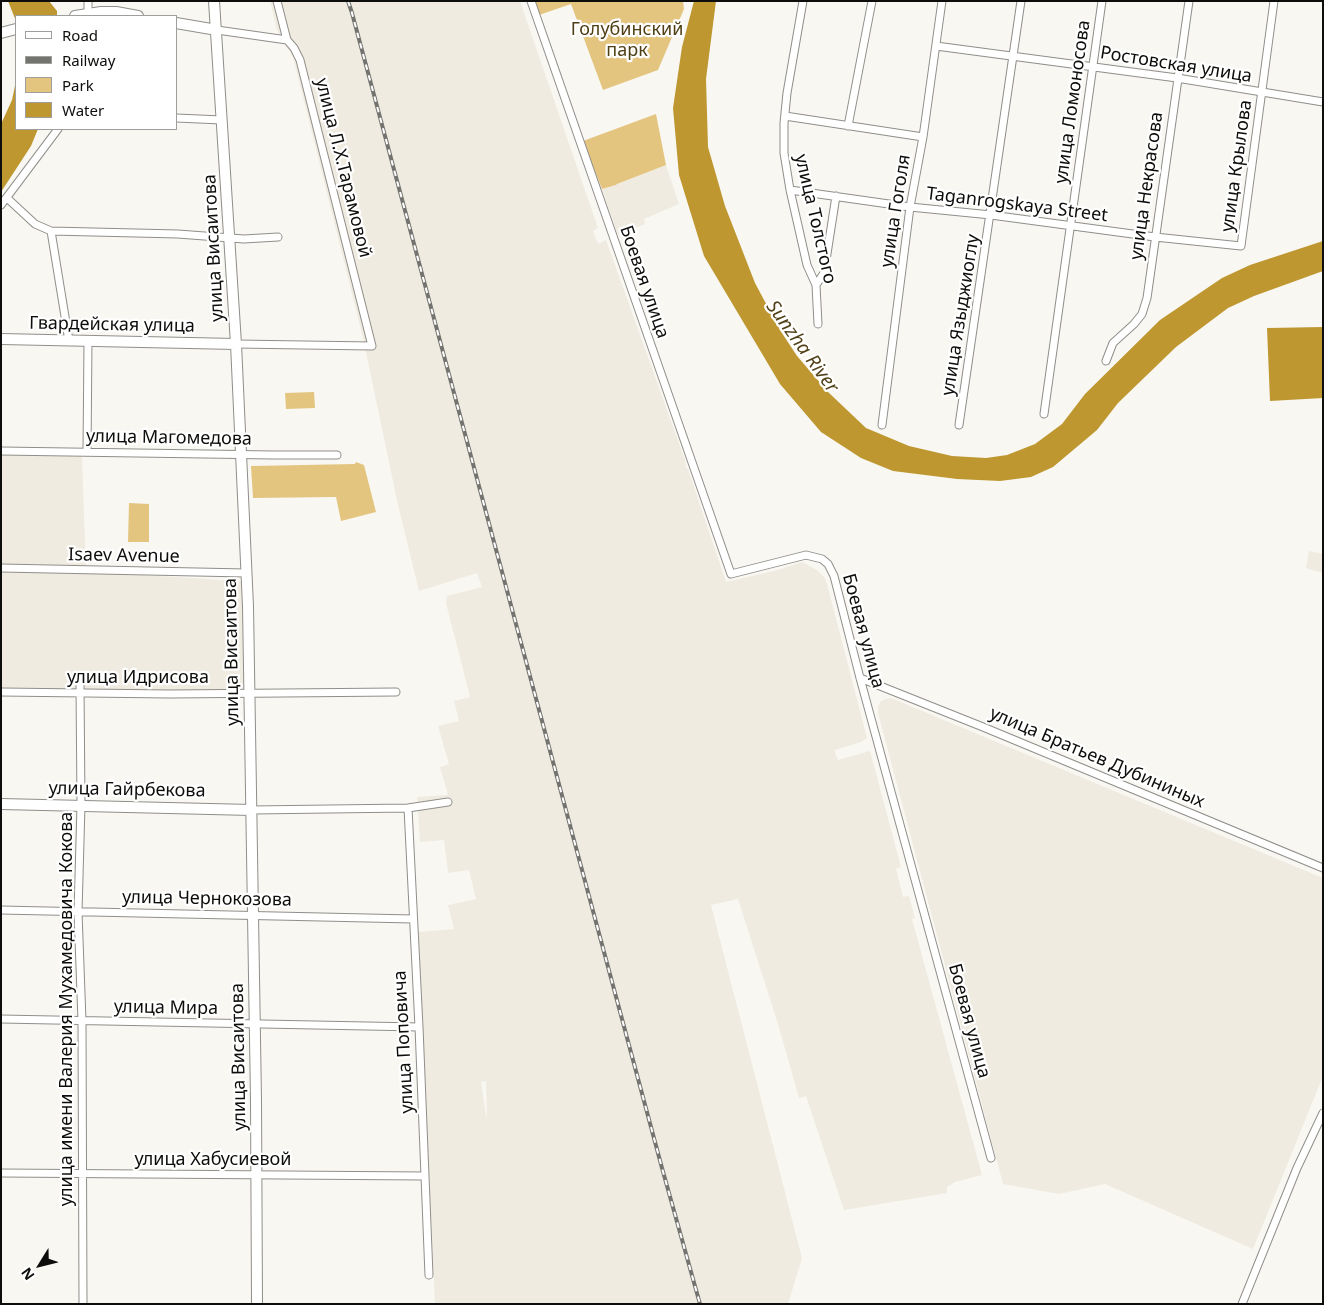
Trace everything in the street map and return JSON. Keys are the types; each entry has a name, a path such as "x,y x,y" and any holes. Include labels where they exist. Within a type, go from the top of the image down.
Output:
{"main road":[{"name":"улица Висаитова","path":"214,1 236,344 246,573 252,810 257,1304"},
{"path":"89,15 116,12 132,15"},
{"path":"178,23 217,30"},
{"path":"1,33 15,29"},
{"name":"Гвардейская улица","path":"1,339 70,342 236,344"},
{"name":"улица Гайрбекова","path":"1,804 252,810"}],"street":[{"path":"88,1 89,15"},
{"name":"улица Л.Х.Тарамовой","path":"277,1 287,40 294,48 300,60 372,346"},
{"name":"Боевая улица","path":"531,1 731,574 806,554 822,559 828,564 834,576 991,1158"},
{"name":"улица Толстого","path":"803,1 787,94 784,153 790,190 807,265 816,285 818,324"},
{"path":"848,126 872,1"},
{"name":"улица Гоголя","path":"882,425 910,207 923,137 942,1"},
{"name":"улица Языджиоглу","path":"960,425 1021,1"},
{"name":"улица Ломоносова","path":"1044,414 1102,1"},
{"name":"улица Некрасова","path":"1106,361 1113,343 1142,314 1146,298 1189,1"},
{"name":"улица Крылова","path":"1241,246 1274,1"},
{"path":"217,30 287,40"},
{"name":"Ростовская улица","path":"936,46 1177,78 1323,102"},
{"path":"785,116 923,137"},
{"path":"178,118 222,120"},
{"path":"1,205 57,130"},
{"name":"Taganrogskaya Street","path":"790,190 910,207 991,214 1155,238 1241,246"},
{"path":"816,285 824,273 836,196"},
{"path":"7,198 35,224 51,231 178,234 244,240 278,237"},
{"path":"51,231 70,342"},
{"path":"87,452 88,342"},
{"name":"Гвардейская улица","path":"236,344 372,346"},
{"name":"улица Магомедова","path":"1,451 273,456 337,455"},
{"name":"Isaev Avenue","path":"1,568 246,573"},
{"name":"улица Братьев Дубининых","path":"860,678 1323,868"},
{"name":"улица имени Валерия Мухамедовича Кокова","path":"80,684 81,805 78,912 82,1021 83,1304"},
{"name":"улица Идрисова","path":"1,692 80,694 396,692"},
{"path":"252,810 408,808 448,802"},
{"name":"улица Поповича","path":"408,808 429,1275"},
{"name":"улица Чернокозова","path":"1,910 413,918"},
{"name":"улица Мира","path":"1,1018 419,1028"},
{"path":"1242,1304 1297,1168 1323,1113"},
{"name":"улица Хабусиевой","path":"1,1174 425,1176"}],"shaded area":[{"path":"270,1 520,1 598,228 593,231 598,244 606,240 685,460 686,468 688,469 726,582 778,570 802,562 817,570 824,577 827,584 867,738 861,742 835,750 836,755 838,760 870,751 901,867 896,869 903,897 909,896 915,918 912,919 982,1175 955,1182 947,1187 947,1193 844,1210 806,1096 799,1098 778,1024 738,899 711,905 802,1258 788,1304 435,1304 418,932 454,929 448,905 476,899 469,870 448,873 444,840 420,842 417,797 448,795 440,767 449,764 438,726 459,721 454,701 470,697 446,603 447,596 482,587 477,573 419,591 398,505 363,338 293,57 277,30","holes":["486,1081 487,1116 481,1082"]},
{"path":"666,165 679,204 644,219 645,224 618,235 602,189"},
{"path":"1,453 82,456 86,571 250,582 254,695 1,693"},
{"path":"1309,551 1323,554 1323,573 1306,568"},
{"path":"891,698 1323,878 1323,1076 1253,1249 1105,1184 1059,1194 1003,1184 878,713 880,702"}],"green space":[{"name":"Голубинский парк","path":"534,1 683,1 684,9 658,70 603,90 571,4 539,15"},
{"path":"656,114 666,165 602,189 583,141"},
{"path":"314,392 315,408 286,409 285,393"},
{"path":"356,462 364,465 376,512 341,521 336,497 253,498 251,466 355,464"},
{"path":"129,503 149,504 149,542 128,542"}],"water":[{"path":"8,1 49,1 57,11 57,15 15,15 15,18"},
{"path":"694,1 716,1 706,79 708,147 725,206 755,283 780,330 797,356 828,392 866,428 909,446 952,456 986,458 1007,455 1035,444 1062,424 1085,394 1160,320 1222,278 1250,265 1323,241 1323,271 1254,296 1228,308 1176,347 1118,403 1097,430 1053,467 1031,477 1000,481 957,479 893,471 861,458 821,432 780,384 704,256 679,175 673,108 682,47"},
{"path":"15,86 15,130 38,130 31,146 1,192 1,124 12,100"},
{"path":"1323,327 1323,398 1270,401 1267,328"}],"railway":[{"path":"348,1 700,1304"}],"water label":[{"name":"Sunzha River","path":"802,347"}]}
